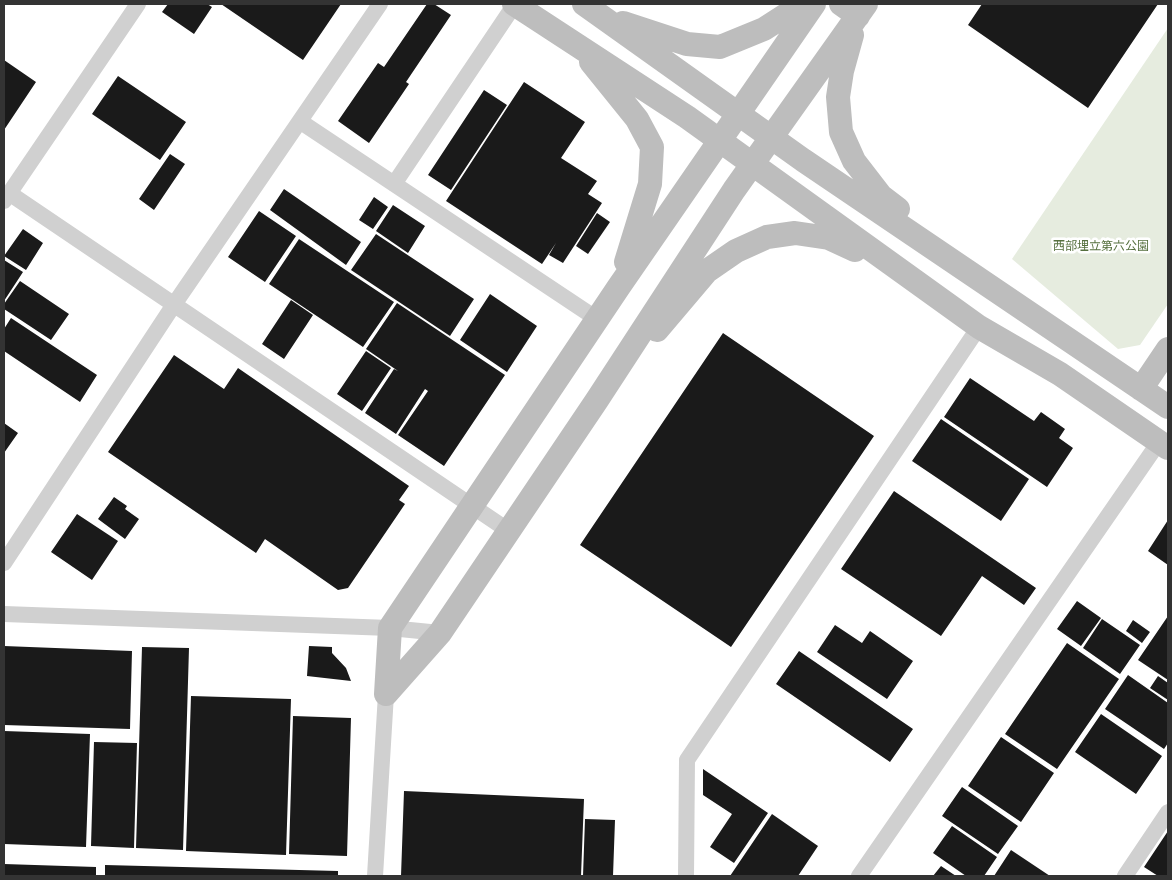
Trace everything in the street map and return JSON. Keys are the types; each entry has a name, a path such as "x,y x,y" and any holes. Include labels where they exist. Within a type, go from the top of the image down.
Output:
{"street":[{"path":"138,4 6,197 173,306 509,531"},
{"path":"4,563 173,306 301,122 380,4"},
{"path":"394,184 515,4 719,140 897,270 979,327 1060,374 1164,445 859,876"},
{"path":"592,9 687,44 720,47 764,29 803,4"},
{"path":"374,876 390,628 596,319 814,4"},
{"path":"386,694 440,633 771,138 855,8"},
{"path":"855,8 838,97 841,132 854,161 881,196 1003,293"},
{"path":"592,9 771,138 1003,293 1168,407"},
{"path":"578,45 637,119 652,147 650,184 618,288"},
{"path":"301,122 596,319"},
{"path":"597,400 707,272 736,251 767,237 795,233 829,238 897,270"},
{"path":"686,876 687,760 979,327"},
{"path":"1141,389 1168,350"},
{"path":"4,614 390,628 440,633"},
{"path":"1125,876 1168,812"}],"green space":[{"name":"西部埋立第六公園","path":"1168,28 1168,304 1140,345 1118,349 1012,259"}],"building":[{"path":"168,4 207,4 212,7 194,34 162,12"},
{"path":"221,4 341,4 303,60"},
{"path":"427,4 434,4 451,15 406,82 409,84 369,143 338,121 378,63 384,67"},
{"path":"982,4 1158,4 1088,108 968,25"},
{"path":"4,60 36,82 4,130"},
{"path":"118,76 186,122 160,160 92,114"},
{"path":"524,82 585,122 561,158 597,181 588,194 602,203 563,263 549,255 556,243 542,264 446,201"},
{"path":"484,90 507,105 451,190 428,175"},
{"path":"170,154 185,164 154,210 139,199"},
{"path":"284,189 361,242 346,265 270,210"},
{"path":"374,197 388,207 373,229 359,220"},
{"path":"393,205 425,226 408,253 376,231"},
{"path":"259,211 296,236 265,282 228,257"},
{"path":"597,213 610,222 588,254 576,246"},
{"path":"23,229 43,243 26,270 4,256"},
{"path":"376,234 474,299 450,336 351,270"},
{"path":"299,239 394,302 363,347 269,284"},
{"path":"4,260 23,272 4,301"},
{"path":"20,281 69,314 51,340 4,309 4,304"},
{"path":"490,294 537,326 507,372 460,340"},
{"path":"291,300 313,315 284,359 262,344"},
{"path":"397,303 505,375 444,466 398,435 428,391 425,389 396,434 365,413 394,369 398,371 366,349"},
{"path":"11,318 97,375 80,402 4,351 4,329"},
{"path":"723,333 874,436 731,647 580,545"},
{"path":"366,351 391,368 362,411 337,394"},
{"path":"174,355 224,389 238,368 409,486 399,500 405,504 348,588 338,590 265,539 256,553 108,452"},
{"path":"970,378 1034,421 1041,412 1065,429 1059,438 1073,448 1047,487 944,417"},
{"path":"941,419 1029,479 1001,521 912,461"},
{"path":"4,423 18,433 4,453"},
{"path":"894,491 1036,588 1024,605 982,576 941,636 841,569"},
{"path":"114,497 127,506 125,509 139,519 125,539 98,519"},
{"path":"77,514 118,541 92,580 51,552"},
{"path":"1168,520 1168,565 1148,551"},
{"path":"1077,601 1101,618 1081,646 1057,629"},
{"path":"1168,616 1168,680 1138,660"},
{"path":"1102,619 1140,645 1120,674 1083,648"},
{"path":"1133,620 1150,632 1142,643 1126,631"},
{"path":"835,625 862,643 870,631 913,661 887,699 817,652"},
{"path":"1067,643 1119,679 1057,769 1005,734"},
{"path":"4,646 132,651 130,729 4,725"},
{"path":"309,646 332,647 332,653 346,668 351,681 307,676"},
{"path":"142,647 189,648 183,850 136,848"},
{"path":"799,651 913,729 890,762 776,684"},
{"path":"1128,675 1168,703 1168,743 1164,749 1105,709"},
{"path":"1158,676 1168,683 1168,700 1150,688"},
{"path":"191,696 291,699 286,855 186,851"},
{"path":"1101,714 1162,756 1136,794 1075,752"},
{"path":"293,716 351,718 347,856 289,854"},
{"path":"4,731 90,734 86,847 4,844"},
{"path":"1001,737 1054,773 1021,822 968,786"},
{"path":"94,742 137,743 134,848 91,846"},
{"path":"703,769 768,813 734,863 710,847 732,814 703,795"},
{"path":"962,787 1018,826 998,854 942,816"},
{"path":"404,791 584,799 581,876 401,876"},
{"path":"772,814 818,846 798,876 730,876"},
{"path":"585,819 615,820 613,876 583,876"},
{"path":"952,826 997,857 984,876 966,876 933,853"},
{"path":"1168,831 1168,876 1158,876 1144,867"},
{"path":"1011,850 1050,876 994,876"},
{"path":"4,864 96,867 96,876 4,876"},
{"path":"105,865 338,871 338,876 105,876"},
{"path":"941,866 956,876 933,876"}]}
